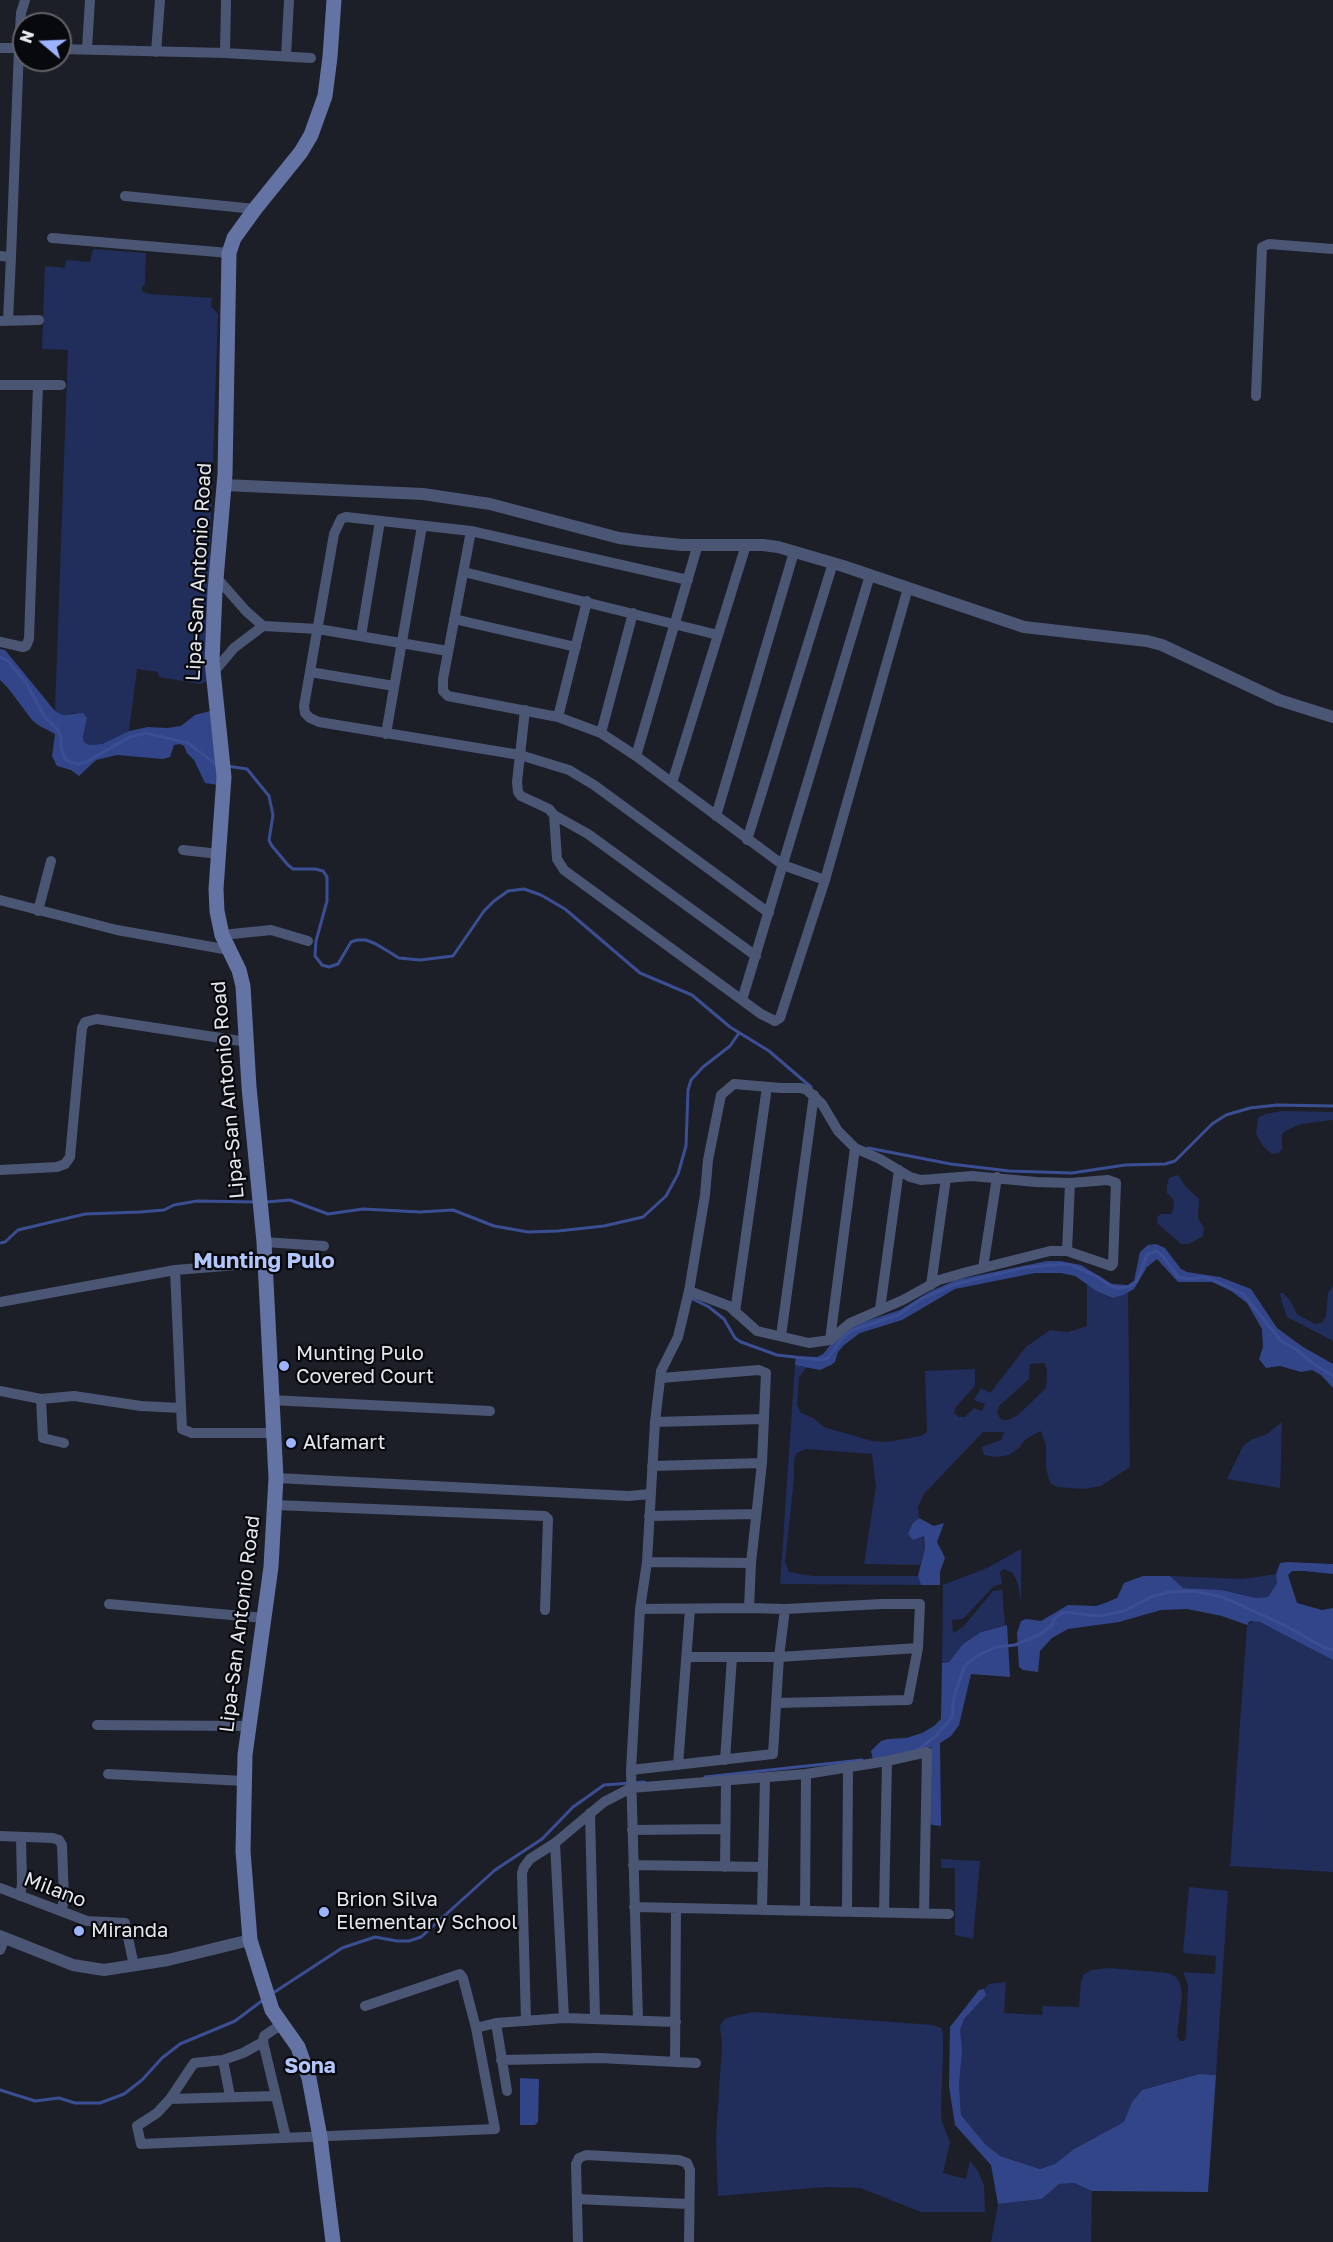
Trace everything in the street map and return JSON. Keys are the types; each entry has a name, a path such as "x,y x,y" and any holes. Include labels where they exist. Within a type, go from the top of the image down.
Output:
{"main road":[{"name":"Lipa-San Antonio Road","path":"333,2242 320,2137 309,2078 298,2047 272,2010 250,1940 243,1851 244,1781 249,1726 271,1567 276,1478 263,1263 264,1242 241,978 222,935 216,900 224,777 212,674 216,577 224,485 229,253 234,238 301,152 311,135 325,96 334,0"}],"street":[{"path":"87,49 90,0"},
{"path":"156,52 160,0"},
{"path":"225,53 226,0"},
{"path":"286,56 289,0"},
{"path":"72,48 311,58"},
{"path":"19,72 5,257 4,321 39,320"},
{"path":"125,196 255,209"},
{"path":"52,238 229,253"},
{"path":"1256,396 1262,246 1269,244 1333,249"},
{"path":"0,385 61,386"},
{"path":"0,642 26,646 29,639 38,386"},
{"path":"224,485 423,494 490,504 619,538 652,542 763,545 833,563 1024,627 1147,641 1162,645 1280,700 1333,717"},
{"path":"688,580 471,531 341,519 336,526 304,706 305,712 310,718 326,723 520,755 570,770 769,913"},
{"path":"361,636 380,521"},
{"path":"386,734 422,526"},
{"path":"471,531 443,679 443,690 447,696 558,717 601,733 636,756 783,866 825,880"},
{"path":"636,756 698,544"},
{"path":"672,783 746,545"},
{"path":"716,816 794,552"},
{"path":"747,840 833,563"},
{"path":"464,572 718,635"},
{"path":"742,1000 870,575"},
{"path":"216,577 246,611 263,626 318,629 448,651"},
{"path":"554,816 557,859 564,870 769,1019 775,1021 780,1018 825,880 908,588"},
{"path":"558,717 587,601"},
{"path":"601,733 633,613"},
{"path":"454,619 576,647"},
{"path":"212,674 234,648 263,626"},
{"path":"310,672 394,686"},
{"path":"525,710 517,782 521,796 549,809 554,816 588,834 756,956"},
{"path":"183,849 219,854"},
{"path":"38,911 51,861"},
{"path":"0,900 38,911 154,937 229,950"},
{"path":"222,935 272,930 308,941"},
{"path":"0,1170 57,1167 65,1164 70,1157 82,1028 86,1022 97,1019 246,1042"},
{"path":"638,2020 631,1779 640,1610 647,1562 655,1422 662,1371 678,1337 688,1291 705,1195 708,1160 721,1095 734,1084 801,1088 814,1095 838,1131 855,1148 880,1159 910,1177 921,1180 964,1176 1036,1182 1070,1183 1108,1180 1116,1183 1113,1264 1108,1266 1067,1251 1050,1251 948,1277 850,1323 830,1340 809,1343 757,1331 729,1306 716,1299 688,1291"},
{"path":"735,1312 767,1087"},
{"path":"781,1336 814,1095"},
{"path":"830,1340 855,1148"},
{"path":"880,1308 899,1170"},
{"path":"983,1268 997,1177"},
{"path":"931,1285 946,1178"},
{"path":"1067,1251 1070,1183"},
{"path":"264,1242 324,1246"},
{"path":"0,1302 175,1270 263,1263"},
{"path":"175,1270 182,1429 192,1433 273,1432"},
{"path":"661,1378 764,1371 766,1380 762,1463 755,1514 749,1608"},
{"path":"0,1391 41,1399 74,1396 141,1406 180,1408"},
{"path":"41,1399 43,1438 64,1443"},
{"path":"270,1400 490,1411"},
{"path":"655,1422 763,1419"},
{"path":"652,1466 762,1463"},
{"path":"276,1478 629,1496 651,1494"},
{"path":"275,1505 545,1516 548,1519 545,1610"},
{"path":"649,1516 755,1514"},
{"path":"647,1562 751,1563"},
{"path":"640,1610 785,1609 918,1603 921,1609 918,1648 910,1697 907,1701 777,1703"},
{"path":"109,1604 264,1618"},
{"path":"678,1765 690,1609"},
{"path":"526,2021 522,1873 530,1859 555,1843 631,1779 678,1765 773,1754 779,1656 785,1609"},
{"path":"687,1657 779,1656 918,1648"},
{"path":"725,1760 732,1657"},
{"path":"97,1725 249,1726"},
{"path":"631,1779 726,1781 765,1778 848,1768 927,1752 924,1913"},
{"path":"884,1912 887,1761"},
{"path":"847,1911 848,1768"},
{"path":"108,1774 244,1781"},
{"path":"805,1910 806,1774"},
{"path":"762,1910 765,1778"},
{"path":"725,1867 726,1781"},
{"path":"590,1813 595,2018"},
{"path":"632,1830 725,1829"},
{"path":"0,1836 58,1840 62,1845 64,1900 61,1911"},
{"path":"20,1896 21,1837"},
{"path":"555,1843 564,2018"},
{"path":"633,1865 763,1867"},
{"name":"Milano","path":"0,1888 87,1921 125,1923 134,1966"},
{"path":"634,1907 949,1914"},
{"path":"675,2061 676,1908"},
{"path":"2,1941 82,1968 104,1970 134,1966 250,1940"},
{"path":"263,2042 223,2060 194,2063 157,2113 137,2127 141,2144 495,2128 476,2028 460,1974 365,2006"},
{"path":"476,2028 496,2023 564,2018 676,2022"},
{"path":"496,2023 507,2091"},
{"path":"282,2024 264,2036 263,2042 286,2138"},
{"path":"501,2060 565,2058 696,2063"},
{"path":"223,2060 230,2096"},
{"path":"170,2098 275,2096"},
{"path":"578,2242 576,2164 579,2158 586,2155 679,2160 687,2163 690,2170 689,2242"},
{"path":"577,2199 688,2204"}],"shaded area":[{"path":"93,249 146,253 145,284 142,291 149,294 212,298 211,306 218,314 207,634 208,681 200,684 159,677 158,672 137,669 129,731 102,744 89,745 84,742 83,737 87,718 74,713 63,715 55,711 68,350 42,349 45,266 65,268 66,260 90,262"},
{"path":"0,649 5,650 55,711 63,715 83,713 87,718 83,737 84,742 89,745 102,744 129,731 148,727 181,726 195,715 210,711 218,785 205,783 194,760 180,744 174,745 170,757 163,759 117,755 96,760 79,776 71,770 57,766 52,756 55,734 32,720 0,680"},
{"path":"1282,1111 1333,1112 1333,1120 1301,1124 1289,1129 1282,1134 1282,1149 1279,1153 1272,1154 1263,1146 1256,1134 1258,1118 1265,1114"},
{"path":"1178,1175 1186,1187 1199,1199 1198,1218 1204,1228 1203,1236 1189,1244 1181,1244 1157,1223 1158,1216 1161,1214 1171,1214 1174,1206 1173,1199 1167,1193 1167,1185 1169,1178"},
{"path":"1156,1244 1165,1248 1181,1269 1187,1272 1220,1277 1251,1289 1277,1328 1303,1347 1333,1364 1333,1388 1321,1375 1312,1370 1301,1372 1280,1366 1266,1368 1259,1359 1263,1347 1262,1329 1247,1303 1231,1291 1212,1282 1178,1282 1157,1259 1147,1267 1134,1289 1113,1298 1098,1292 1075,1276 1061,1273 1035,1273 955,1289 902,1320 860,1333 844,1345 831,1365 820,1370 795,1365 796,1356 817,1357 823,1354 846,1328 900,1310 929,1292 956,1280 1047,1261 1060,1261 1081,1265 1112,1284 1128,1285 1134,1281 1140,1252 1148,1245"},
{"path":"1087,1283 1098,1292 1113,1298 1128,1292 1130,1467 1101,1486 1084,1489 1057,1487 1050,1483 1046,1468 1046,1444 1041,1431 1026,1439 1009,1455 997,1457 984,1455 982,1447 1001,1440 1004,1432 983,1432 924,1494 918,1507 919,1518 913,1523 923,1535 925,1548 920,1565 864,1564 876,1486 872,1454 806,1449 797,1453 794,1459 785,1562 789,1572 813,1576 918,1576 921,1585 780,1584 795,1365 807,1367 799,1377 797,1404 800,1412 813,1418 824,1427 872,1441 887,1442 921,1436 927,1432 925,1371 975,1369 975,1386 956,1407 954,1413 959,1417 965,1417 974,1408 982,1411 985,1404 974,1400 981,1388 990,1393 1026,1347 1050,1330 1068,1332 1087,1326","holes":["1045,1363 1046,1388 1018,1415 1002,1420 997,1414 999,1406 1029,1379 1030,1364"]},
{"path":"1333,1286 1333,1341 1287,1317 1280,1293 1290,1300 1297,1314 1315,1324 1322,1323 1326,1316 1328,1293"},
{"path":"1282,1422 1280,1488 1227,1479 1243,1446 1267,1434"},
{"path":"919,1518 934,1526 944,1523 937,1542 945,1558 940,1572 940,1585 921,1585 918,1576 925,1548 924,1536 913,1540 908,1534 913,1523"},
{"path":"1021,1549 1021,1602 1018,1584 1013,1573 1004,1569 1000,1572 1002,1584 994,1586 963,1619 952,1620 953,1633 963,1627 993,1591 1002,1590 1005,1625 981,1632 963,1644 949,1662 942,1663 943,1585 989,1567"},
{"path":"1280,1563 1333,1564 1333,1574 1292,1571 1288,1575 1297,1603 1322,1610 1333,1608 1333,1660 1260,1622 1250,1621 1247,1625 1222,1616 1187,1609 1161,1610 1119,1622 1068,1629 1052,1638 1040,1651 1038,1672 1023,1670 1019,1667 1017,1633 1021,1621 1026,1619 1041,1621 1068,1605 1096,1606 1105,1603 1117,1598 1124,1583 1143,1576 1170,1576 1183,1588 1222,1590 1256,1598 1268,1597 1277,1583 1276,1574"},
{"path":"1276,1574 1277,1583 1268,1597 1256,1598 1222,1590 1183,1588 1170,1576 1243,1579"},
{"path":"1255,1620 1333,1660 1333,1872 1230,1866 1247,1625"},
{"path":"1007,1625 1010,1677 971,1674 959,1725 951,1736 940,1743 941,1826 932,1825 930,1822 931,1747 873,1760 871,1751 881,1741 906,1738 934,1726 941,1719 942,1663 949,1662 963,1644 981,1632"},
{"path":"941,1859 980,1861 973,1939 955,1935 955,1868 941,1868"},
{"path":"1189,1887 1228,1891 1216,2075 1199,2074 1142,2090 1132,2102 1125,2122 1074,2149 1055,2164 1040,2169 1000,2156 985,2144 961,2115 960,2030 963,2019 985,1995 984,1989 989,1984 1006,1982 1004,2013 1042,2015 1043,2006 1079,2007 1081,1981 1084,1974 1092,1970 1108,1968 1168,1973 1176,1977 1180,1983 1182,1994 1177,2036 1180,2041 1184,2041 1188,1985 1183,1972 1215,1974 1216,1956 1183,1953"},
{"path":"984,1989 986,1995 964,2019 960,2030 962,2051 959,2084 961,2115 985,2144 1000,2156 1040,2169 1055,2164 1074,2149 1124,2122 1132,2102 1142,2090 1199,2074 1216,2075 1208,2192 1092,2191 1074,2183 1059,2184 1042,2199 998,2204 991,2165 955,2125 949,2086 950,2027 979,1990"},
{"path":"755,2012 933,2025 941,2028 943,2034 942,2122 950,2142 943,2173 966,2179 970,2161 978,2171 984,2186 985,2212 921,2212 860,2188 826,2187 718,2196 716,2137 722,2045 720,2025 725,2019 733,2016"},
{"path":"520,2078 539,2079 538,2122 535,2125 520,2125"},
{"path":"1074,2183 1092,2191 1091,2242 991,2242 998,2204 1042,2199 1059,2184"}],"waterway":[{"path":"0,657 8,661 27,684 44,716 57,729 61,737 61,748 65,759 70,762 78,764 86,762 130,737 146,733 188,743 217,765"},
{"path":"227,766 247,769 269,796 273,815 269,840 288,865 293,869 323,871 327,877 327,901 316,941 315,956 322,965 329,967 338,964 351,942 357,940 366,940 376,944 399,958 420,960 453,956 484,911 494,901 508,891 524,889 541,895 565,909 640,973 692,995 730,1027 769,1051 811,1087"},
{"path":"266,1202 290,1200 328,1214 363,1209 420,1212 453,1210 494,1226 528,1232 604,1226 643,1217 666,1196 678,1174 686,1146 688,1090 691,1080 703,1067 730,1046 739,1033"},
{"path":"868,1148 951,1164 1009,1171 1072,1173 1125,1165 1165,1164 1175,1161 1212,1124 1226,1115 1250,1108 1277,1105 1333,1106"},
{"path":"0,1243 5,1242 18,1230 85,1214 164,1210 174,1205 197,1201 256,1202"},
{"path":"689,1297 709,1307 724,1319 735,1338 741,1342 777,1355 821,1360 828,1358 842,1338 853,1330 898,1315 921,1299 956,1284 1022,1268 1062,1264 1071,1265 1117,1288 1128,1287 1137,1281 1147,1255 1156,1251 1162,1255 1178,1277 1211,1279 1243,1294 1281,1341 1333,1376"},
{"path":"916,1751 936,1736 952,1717 954,1697 964,1667 975,1657 996,1647 1015,1645 1041,1634 1052,1625 1055,1618 1064,1612 1100,1616 1124,1611 1151,1597 1169,1592 1194,1591 1222,1597 1333,1650"},
{"path":"705,1777 862,1760"},
{"path":"273,1993 342,1948 375,1937 397,1941 409,1941 421,1937 495,1870 542,1839 573,1807 604,1785 644,1782"},
{"path":"0,2090 35,2101 59,2098 75,2103 100,2103 124,2094 180,2044 235,2021 263,2000"}],"place":[{"name":"Munting Pulo Covered Court","path":"284,1366"},
{"name":"Alfamart","path":"291,1443"},
{"name":"Brion Silva Elementary School","path":"324,1912"},
{"name":"Miranda","path":"79,1931"}],"district":[{"name":"Munting Pulo","path":"264,1261"},
{"name":"Sona","path":"310,2066"}]}
